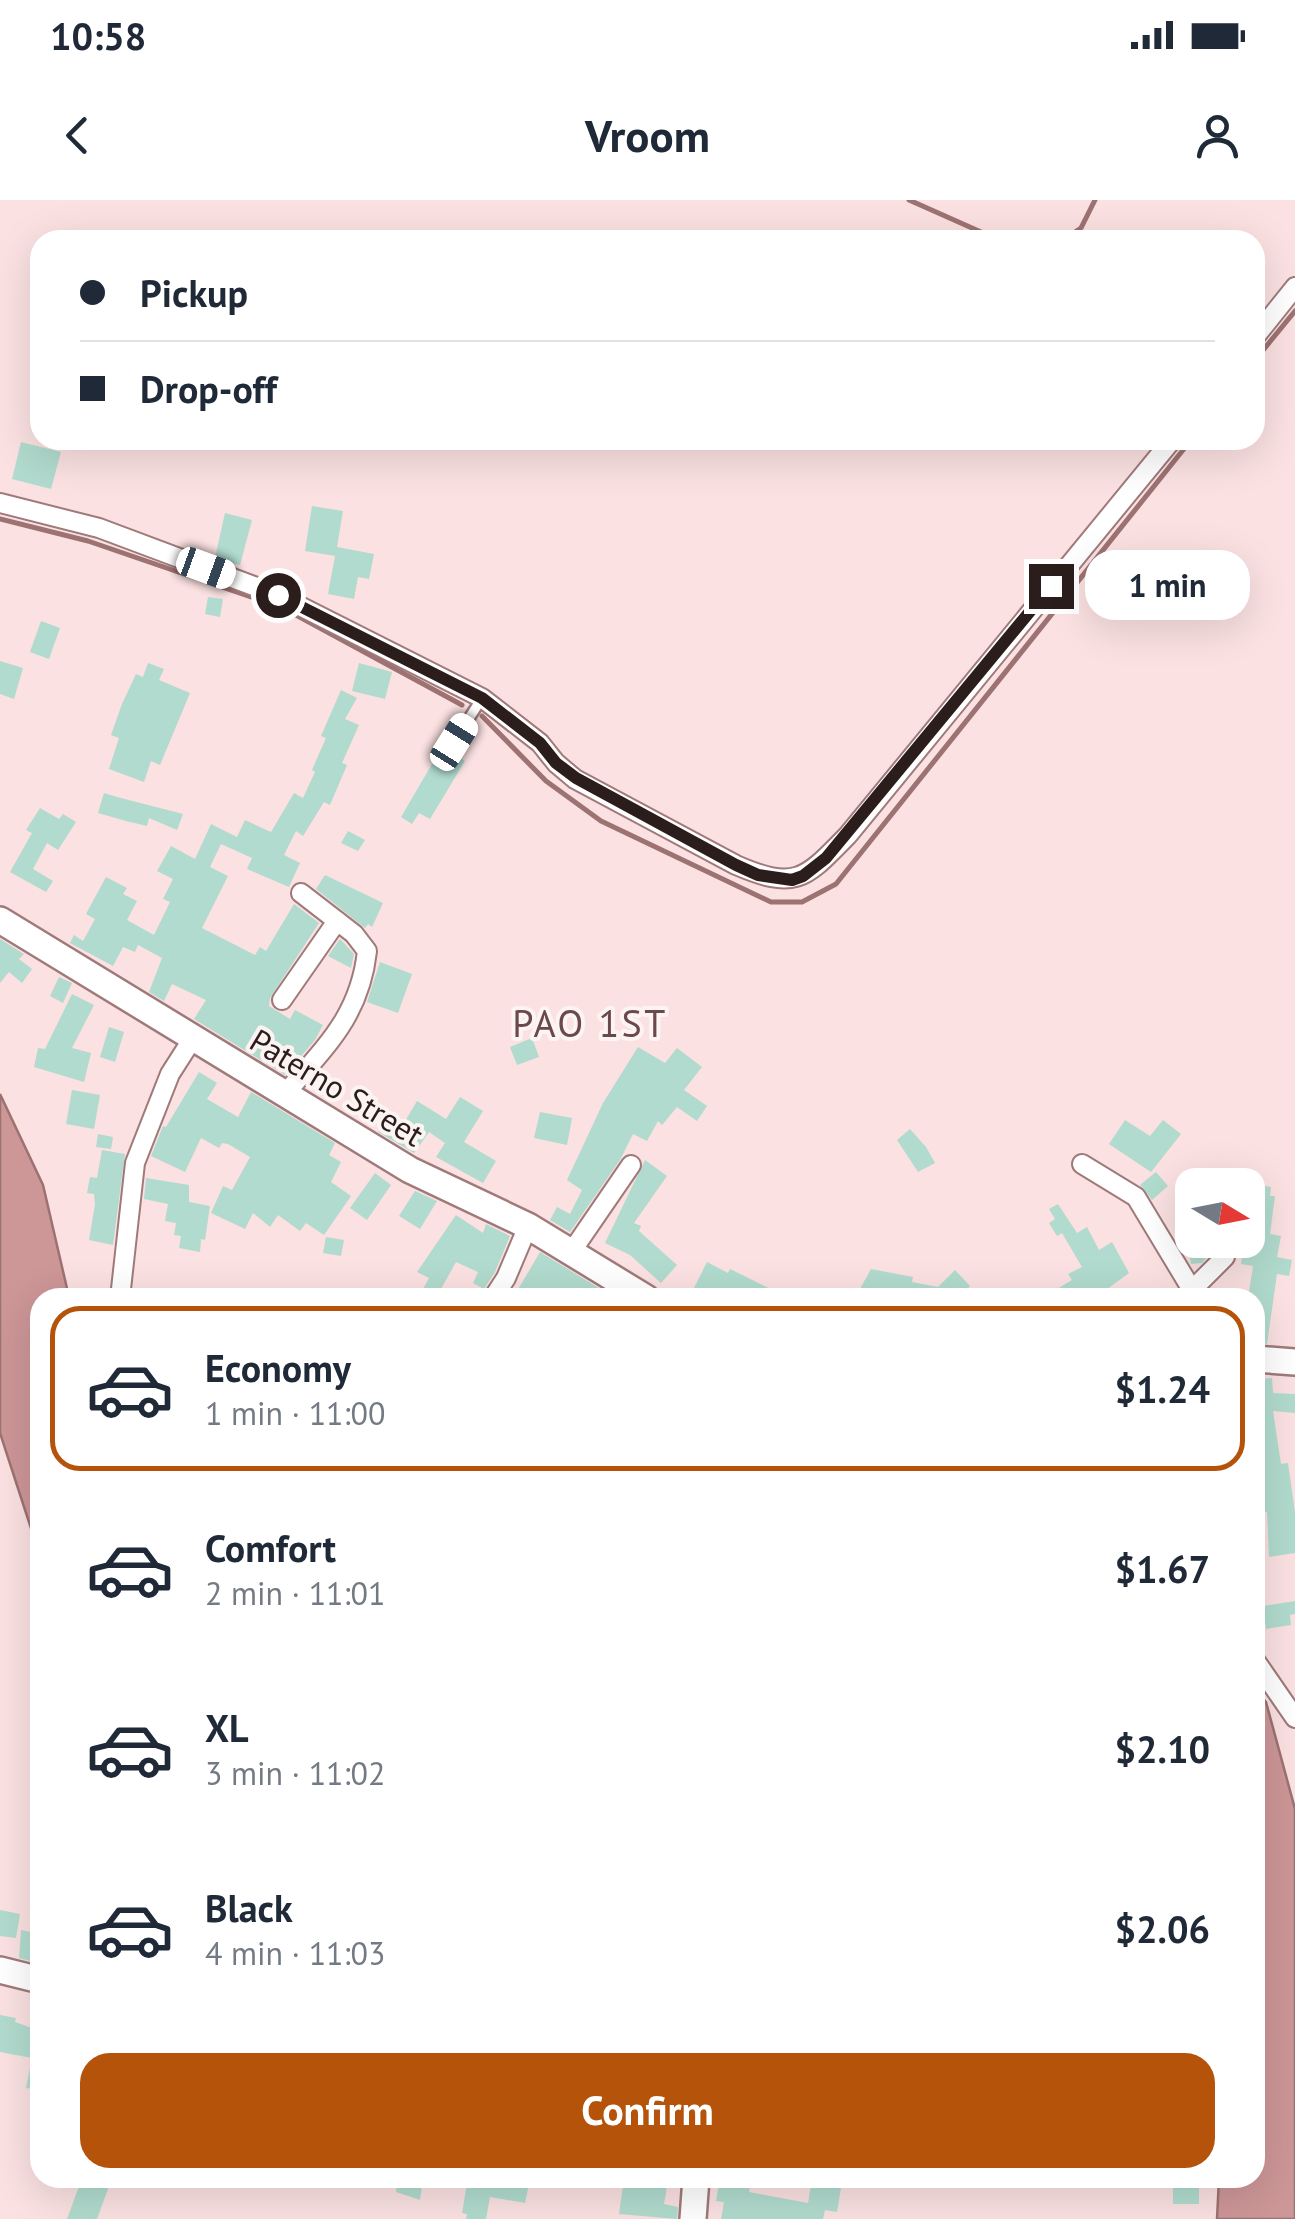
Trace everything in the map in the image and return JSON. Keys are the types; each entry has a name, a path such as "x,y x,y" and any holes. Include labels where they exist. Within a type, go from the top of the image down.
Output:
{"street":[{"path":"1265,324 1295,287"},
{"path":"0,503 99,528 278,595 482,698 540,743 556,763 576,778 758,875 792,880 803,876 848,835 1164,450"},
{"path":"285,1094 342,1027 364,972 364,944 301,893"},
{"name":"Paterno Street","path":"0,920 410,1170 528,1226 631,1288"},
{"path":"282,1000 337,921"},
{"path":"121,1288 135,1162 170,1074 193,1038"},
{"path":"1082,1164 1136,1197 1187,1288"},
{"path":"572,1250 631,1165"},
{"path":"500,1288 528,1226"},
{"path":"1196,1288 1224,1258"},
{"path":"1265,1360 1295,1362"},
{"path":"1265,1674 1295,1718"},
{"path":"0,1970 30,1978"},
{"path":"693,2219 695,2188"}],"lane":[{"path":"454,742 482,698"}],"shaded area":[{"path":"0,1094 43,1185 67,1288 30,1288 30,1525 0,1433"},
{"path":"1265,1701 1295,1809 1295,2219 1217,2219 1219,2188 1265,2188"}],"building":[{"path":"21,442 30,444 30,450 61,452 51,489 12,479"},
{"path":"312,506 343,511 337,547 374,554 369,579 358,577 354,599 328,594 335,556 305,551"},
{"path":"225,513 252,520 240,565 215,558"},
{"path":"208,597 223,599 220,617 205,614"},
{"path":"41,621 60,628 49,659 30,652"},
{"path":"0,661 23,668 14,699 0,694"},
{"path":"148,663 164,669 159,680 190,693 160,765 151,761 144,782 109,769 119,738 111,735 122,704 136,674 143,677"},
{"path":"359,663 392,672 385,699 352,691"},
{"path":"341,690 357,698 345,719 359,725 342,763 347,765 330,805 324,802 303,836 296,831 284,855 300,863 289,887 247,869 252,858 221,844 210,867 228,876 202,928 255,955 260,947 266,951 294,904 319,923 270,998 269,1006 290,1019 295,1010 323,1025 285,1075 194,1019 206,1000 172,984 164,1001 149,992 162,958 138,945 135,952 123,947 113,966 70,943 74,935 83,941 95,919 86,914 106,877 127,888 123,894 137,901 127,920 154,935 170,902 163,899 173,879 157,871 171,846 195,859 211,824 237,837 245,820 271,832 294,793 303,798 326,738 321,736"},
{"path":"442,747 465,761 430,819 419,813 412,824 401,817"},
{"path":"104,793 183,814 177,830 149,818 147,826 98,813"},
{"path":"40,808 59,819 63,814 76,822 58,850 47,843 33,869 53,881 46,892 10,872 32,833 26,830"},
{"path":"348,831 365,840 358,851 341,843"},
{"path":"325,875 383,903 372,927 368,924 365,928 316,889"},
{"path":"0,939 24,954 19,959 32,969 22,983 9,972 0,983"},
{"path":"340,939 354,954 351,968 328,956"},
{"path":"380,962 412,974 398,1013 367,1002"},
{"path":"59,977 72,983 63,1003 50,996"},
{"path":"72,994 94,1005 72,1048 91,1053 84,1082 34,1067 38,1048 45,1049"},
{"path":"109,1027 124,1032 115,1062 100,1057"},
{"path":"532,1038 539,1057 517,1065 510,1047"},
{"path":"638,1047 665,1063 677,1048 702,1067 684,1090 707,1106 697,1121 677,1107 662,1125 658,1121 647,1141 633,1134 620,1160 570,1232 550,1220 557,1207 570,1214 582,1190 567,1180 603,1103"},
{"path":"199,1072 217,1083 207,1099 238,1117 251,1092 335,1143 329,1155 341,1162 331,1182 351,1196 324,1235 306,1223 300,1231 278,1215 270,1227 253,1213 245,1229 211,1213 223,1186 232,1190 250,1157 228,1144 222,1143 219,1148 201,1138 185,1172 151,1156 163,1126 166,1127"},
{"path":"72,1090 100,1095 94,1129 66,1124"},
{"path":"460,1097 483,1111 464,1142 496,1161 483,1183 436,1157 445,1143 429,1132 414,1153 378,1132 386,1120 397,1126 400,1120 404,1123 417,1101 446,1119"},
{"path":"540,1112 572,1118 567,1145 534,1138"},
{"path":"1125,1120 1150,1136 1163,1120 1181,1134 1151,1172 1109,1144"},
{"path":"910,1129 935,1163 918,1172 897,1140"},
{"path":"98,1134 113,1137 111,1149 96,1147"},
{"path":"102,1150 125,1154 113,1245 89,1240 95,1204 94,1194 87,1193 90,1177 97,1178"},
{"path":"645,1160 667,1176 634,1223 677,1265 661,1283 630,1255 605,1243"},
{"path":"1156,1172 1168,1186 1152,1200 1140,1185"},
{"path":"375,1173 391,1185 367,1220 350,1208"},
{"path":"146,1178 189,1185 189,1202 210,1206 200,1252 179,1248 181,1236 174,1235 176,1223 165,1221 168,1204 144,1199"},
{"path":"1265,1186 1271,1187 1270,1196 1275,1196 1270,1234 1281,1236 1277,1257 1292,1260 1289,1276 1277,1274 1267,1344 1265,1288 1250,1288 1253,1266 1241,1264 1242,1258 1265,1258"},
{"path":"415,1191 437,1201 420,1229 399,1216"},
{"path":"1058,1204 1077,1233 1087,1227 1099,1250 1112,1242 1129,1273 1109,1288 1059,1288 1072,1280 1068,1274 1082,1267 1062,1233 1057,1236 1049,1223 1055,1219 1049,1209"},
{"path":"456,1215 483,1233 486,1224 510,1236 485,1288 473,1283 478,1272 456,1262 442,1288 424,1288 429,1278 417,1272"},
{"path":"326,1237 344,1240 341,1256 323,1253"},
{"path":"540,1252 599,1288 519,1288"},
{"path":"1190,1258 1206,1258 1202,1263 1191,1264"},
{"path":"707,1262 769,1288 694,1288"},
{"path":"871,1269 913,1277 912,1282 938,1287 955,1270 970,1286 968,1288 861,1288"},
{"path":"1265,1378 1272,1378 1273,1393 1295,1394 1295,1413 1273,1411 1281,1464 1288,1463 1295,1512 1295,1553 1269,1557 1265,1512"},
{"path":"1295,1601 1291,1625 1266,1629 1265,1606"},
{"path":"0,1910 20,1914 16,1938 0,1936"},
{"path":"21,1930 30,1932 30,1961 19,1958"},
{"path":"0,2015 16,2018 15,2022 30,2027 30,2058 0,2052"},
{"path":"78,2188 108,2188 97,2219 67,2219"},
{"path":"397,2188 422,2188 420,2200 396,2192"},
{"path":"466,2188 528,2188 525,2203 490,2197 486,2219 466,2219 467,2214 462,2213"},
{"path":"623,2188 667,2188 664,2204 678,2207 677,2219 619,2214"},
{"path":"718,2188 750,2188 749,2192 808,2203 810,2188 841,2188 837,2212 825,2210 823,2219 721,2219 724,2202 716,2201"},
{"path":"1173,2188 1199,2188 1199,2204 1173,2204"}],"waterway":[{"path":"909,200 976,230"},
{"path":"1078,230 1095,200"},
{"path":"1265,348 1295,311"},
{"path":"482,716 546,781 601,821 771,902 802,902 836,884 1183,450"},
{"path":"0,519 88,541 283,608 462,705"}],"district":[{"name":"PAO 1ST","path":"590,1022"}],"route":[{"path":"278,595 482,698 524,729 576,778 736,865 758,875 792,880 826,858 848,835 1051,586"}]}
